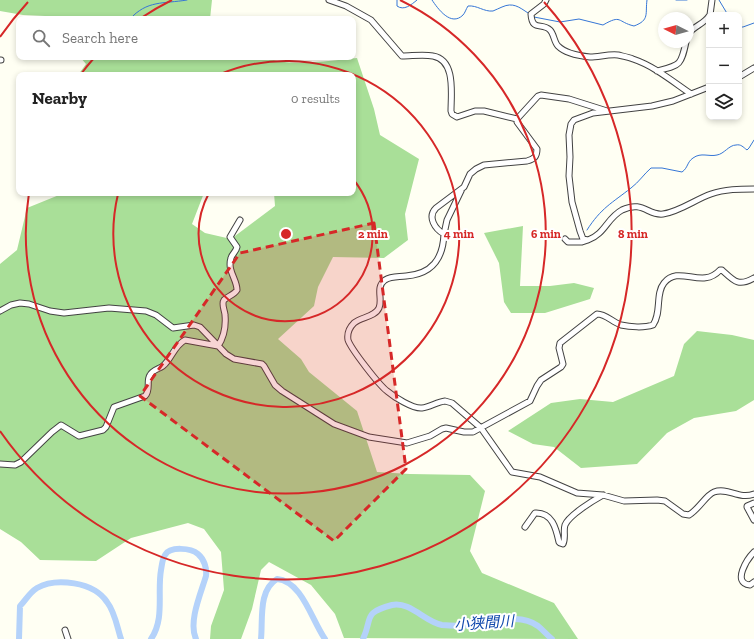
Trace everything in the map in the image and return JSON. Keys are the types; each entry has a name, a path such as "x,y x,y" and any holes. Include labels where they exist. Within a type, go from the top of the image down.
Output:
{"street":[{"path":"329,0 346,6 370,20 402,56 434,56 445,63 449,72 452,114 457,117 475,111 484,111 517,119"},
{"path":"546,0 544,4 531,14 532,20 536,26 548,29 550,31 556,45 573,54 590,57 618,55 633,59 657,71 691,94"},
{"path":"710,12 712,0"},
{"path":"694,28 706,20"},
{"path":"657,71 675,66 682,59 685,48"},
{"path":"742,74 754,68"},
{"path":"588,240 584,238 580,232 572,202 569,176 570,124 574,120 586,115 652,106 673,101 706,88"},
{"path":"517,119 538,96 541,95 569,99 608,111"},
{"path":"517,119 517,122 537,149 535,157 532,160 527,161 484,165 470,174 464,187 454,202 447,220 441,252 435,264 415,274 392,277 383,281 380,288 379,310 376,313 354,322 348,332 349,343 378,383 390,393 415,408 423,408 441,401 448,402 480,428 512,472 540,477 577,493 603,495 624,501 665,501 683,514 689,515 699,508 710,494 716,491 746,496 754,494"},
{"path":"444,234 440,232 433,223 433,211 442,202 450,198 464,187"},
{"path":"565,239 568,242 582,242 596,238 614,215 625,209 639,206 662,214 673,211 712,193 726,190 754,189"},
{"path":"218,346 223,339 225,324 223,304 225,299 237,290 237,286 229,266 231,256 238,247 230,236 240,220"},
{"path":"0,311 11,305 20,303 64,313 109,308 146,311 156,315 173,328 194,325 200,327 226,354 234,359 262,364 275,385 323,418 334,424 369,437 407,443 430,436 446,428 469,433 530,401 541,380 561,367 563,364 559,348 560,343 597,314 601,314 620,325 653,325 660,303 660,291 663,284 672,277 678,275 704,279 717,274 720,270 722,270 735,281 740,283 745,283 754,278"},
{"path":"0,464 15,465 21,462 61,425 79,436 90,434 106,428 114,407 145,396 148,393 149,375 162,367 178,344 185,340 218,346"},
{"path":"525,527 535,513 542,513 547,516 555,527 559,542 563,544 565,524 582,509 603,495"},
{"path":"754,503 747,507 754,520"},
{"path":"754,552 743,567 742,574 744,584 750,585 754,582"},
{"path":"64,630 68,639"}],"highlighted area":[{"path":"374,223 406,469 334,541 140,396 240,253"}],"green space":[{"path":"0,0 212,0 210,16 45,16 23,15 0,11"},
{"path":"357,58 374,109 380,135 419,159 405,214 408,240 384,258 333,257 318,287 314,306 278,339 301,359 309,372 357,411 377,472 470,475 485,491 470,551 482,573 554,603 578,639 344,638 335,614 311,585 269,562 261,570 252,609 241,639 210,639 211,626 224,590 221,552 204,529 188,523 131,538 96,561 40,560 21,542 0,529 0,264 17,250 27,208 57,196 203,196 192,224 205,233 231,239 275,206 274,196 356,196 356,72 80,72 86,64 83,60 275,60 297,63 356,60"},
{"path":"523,226 520,286 550,286 574,283 594,288 590,299 545,313 511,313 504,302 499,263 484,233"},
{"path":"697,331 732,335 754,340 754,400 736,411 694,418 667,433 637,464 581,468 554,447 533,444 508,431 551,403 580,399 613,402 674,376 684,344"}],"waterway":[{"path":"133,16 149,6 187,0"},
{"path":"397,0 397,6 402,8 405,8 417,0"},
{"path":"432,0 441,12 454,19 463,15 468,6 493,11 513,5 528,13"},
{"path":"534,17 560,22 579,19 603,25 617,19 634,26 645,19 647,0"},
{"path":"676,0 687,0"},
{"path":"719,0 726,12"},
{"path":"742,27 754,23"},
{"path":"587,230 602,211 634,186 651,168 662,168 682,172 688,163 696,156 717,155 733,145 741,145 747,150 754,140"},
{"name":"小狭間川","path":"151,639 158,623 160,606 160,579 163,559 168,552 176,549 186,549 195,552 200,556 205,564 206,576 193,624 196,639"},
{"name":"小狭間川","path":"261,639 264,598 271,584 277,579 286,581 300,594 325,639"},
{"name":"小狭間川","path":"19,639 20,606 37,588 64,582 84,586 101,595 112,610 121,639"},
{"name":"小狭間川","path":"363,639 372,614 392,605 405,606 442,625 454,626 515,619 523,620 538,626 552,639"}]}
